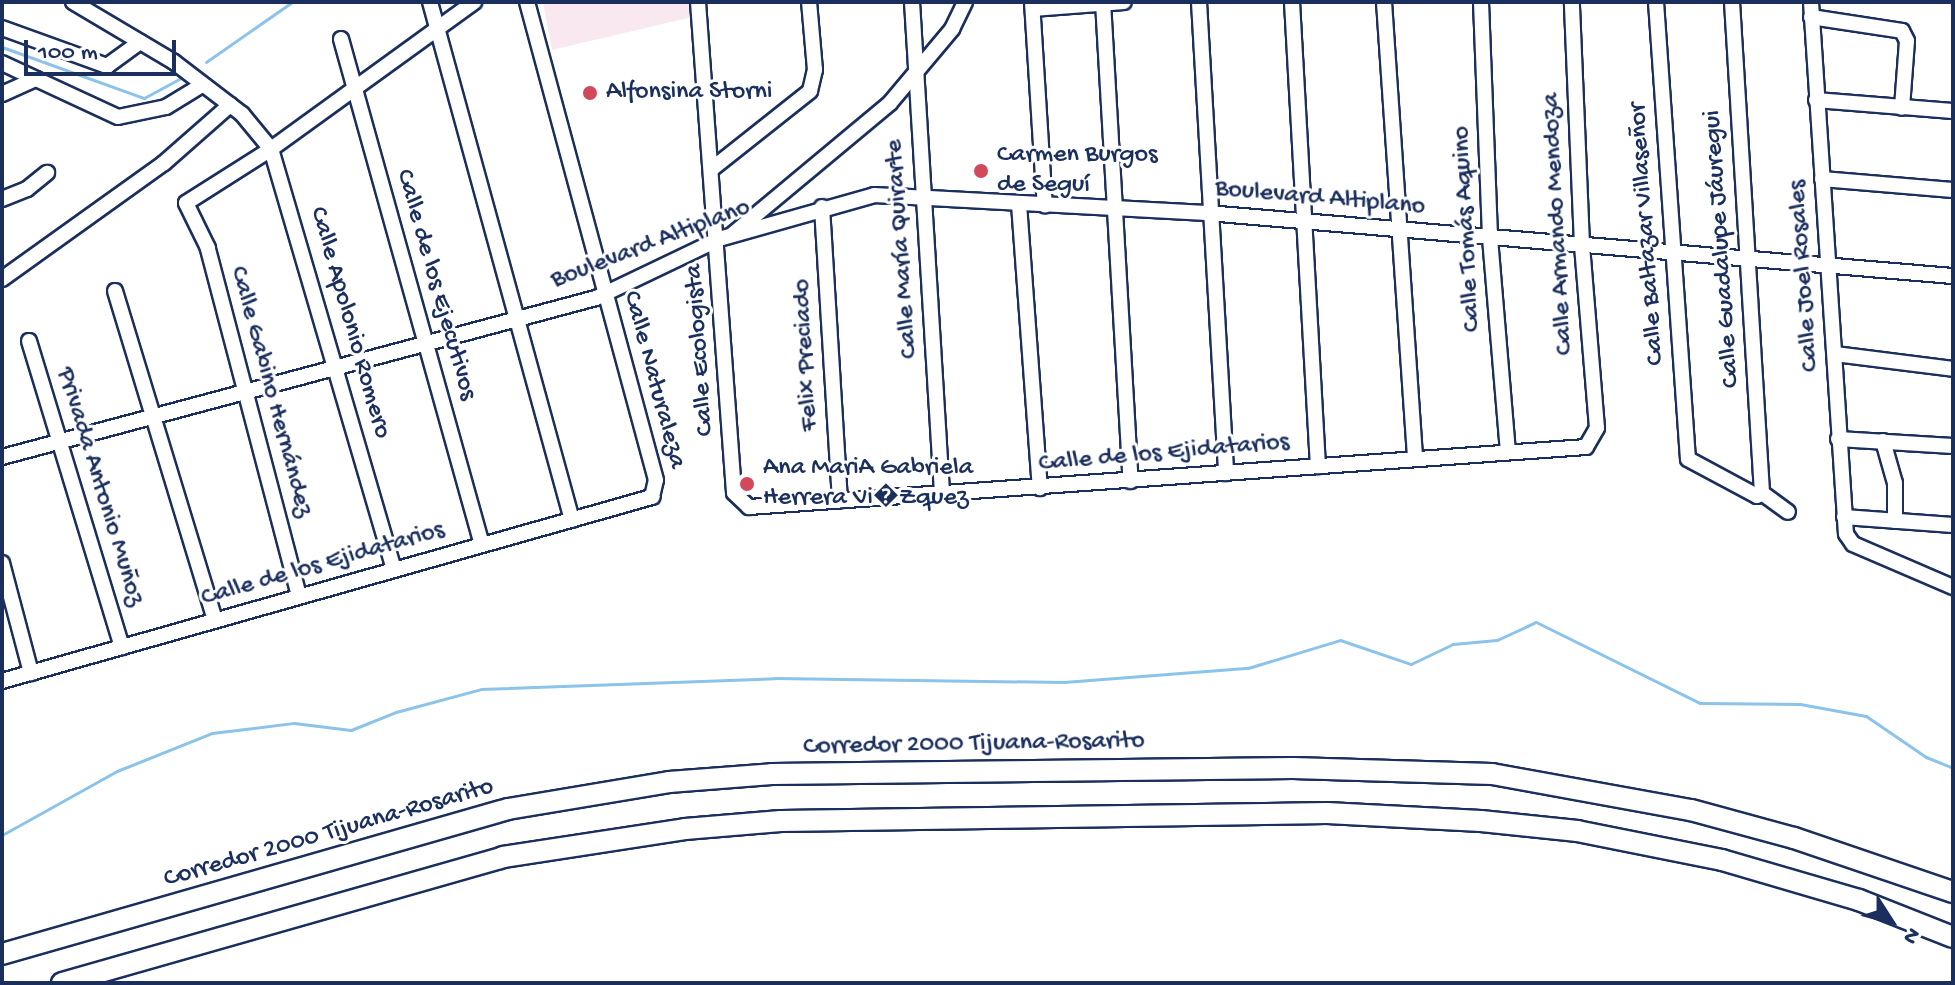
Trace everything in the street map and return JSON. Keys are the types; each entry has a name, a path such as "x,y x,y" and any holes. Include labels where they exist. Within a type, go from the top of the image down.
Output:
{"highway":[{"name":"Corredor 2000 Tijuana-Rosarito","path":"2,954 508,809 669,782 772,774 1293,768 1492,774 1691,810 1808,842 1953,892"},
{"path":"62,983 503,857 730,824 860,819 1327,813 1481,821 1577,831 1722,860 1859,900 1953,937"}],"street":[{"path":"80,5 105,2"},
{"path":"430,2 572,520"},
{"path":"271,149 353,85 474,2"},
{"name":"Calle Naturaleza","path":"527,2 606,293 655,492"},
{"name":"Calle Ecologista","path":"698,2 713,168 725,238 738,502"},
{"path":"713,168 810,91 815,70 809,2"},
{"name":"Calle María Quirarte","path":"912,2 942,493"},
{"path":"725,238 879,114 952,29 965,2"},
{"path":"1045,206 1032,6 1124,2"},
{"path":"1199,2 1207,213 1226,473"},
{"path":"1292,2 1318,466"},
{"path":"1384,2 1396,230 1415,458"},
{"name":"Calle Tomás Aquino","path":"1481,2 1490,238 1508,452"},
{"name":"Calle Armando Mendoza","path":"1572,2 1582,245 1597,428 1593,442"},
{"name":"Calle Baltazar Villaseñor","path":"1656,2 1690,463 1757,496 1762,493"},
{"name":"Calle Guadalupe Jáuregui","path":"1732,2 1762,493"},
{"path":"1104,3 1131,481"},
{"name":"Calle Apolonio Romero","path":"80,5 140,42 230,105 271,149 394,569"},
{"path":"1811,10 1902,31 1907,41 1902,108"},
{"name":"Calle Joel Rosales","path":"1811,10 1844,517 1853,544 1953,587"},
{"path":"2,28 107,66 140,42"},
{"name":"Calle de los Ejecutivos","path":"341,39 482,545"},
{"path":"2,63 118,117 166,107 202,85"},
{"path":"2,94 36,79"},
{"path":"1816,100 1953,111"},
{"path":"2,279 164,163 230,105"},
{"name":"Calle Gabino Hernández","path":"271,149 186,203 208,248 299,596"},
{"path":"2,199 27,189 47,173"},
{"path":"1822,179 1953,190"},
{"name":"Boulevard Altiplano","path":"2,457 337,370 606,293 725,238 822,207 874,195 924,195 1045,206 1207,213 1953,276"},
{"path":"1019,204 1040,488"},
{"name":"Felix Preciado","path":"822,207 840,500"},
{"path":"115,291 215,620"},
{"name":"Privada Antonio Muñoz","path":"29,341 64,443 122,647"},
{"path":"1835,354 1953,369"},
{"path":"1838,439 1953,446"},
{"path":"1883,441 1895,483 1895,521"},
{"name":"Calle de los Ejidatarios","path":"738,502 749,507 1040,488 1508,452 1593,442"},
{"name":"Calle de los Ejidatarios","path":"2,681 647,500 655,492"},
{"path":"1762,493 1788,512"},
{"path":"1844,517 1953,525"},
{"path":"2,563 31,673"}],"shaded area":[{"path":"543,2 691,2 692,17 552,50"}],"waterway":[{"path":"206,62 292,2"},
{"path":"2,47 144,98 181,78"},
{"path":"2,835 117,771 212,733 294,723 351,730 396,712 481,689 775,678 1064,682 1248,668 1340,640 1411,664 1453,644 1497,640 1536,622 1700,703 1800,704 1866,716 1926,757 1953,768"}],"place":[{"name":"Alfonsina Storni","path":"590,93"},
{"name":"Carmen Burgos de Seguí","path":"981,171"},
{"name":"Ana MariA Gabriela Herrera Vi�Zquez","path":"747,484"}]}
